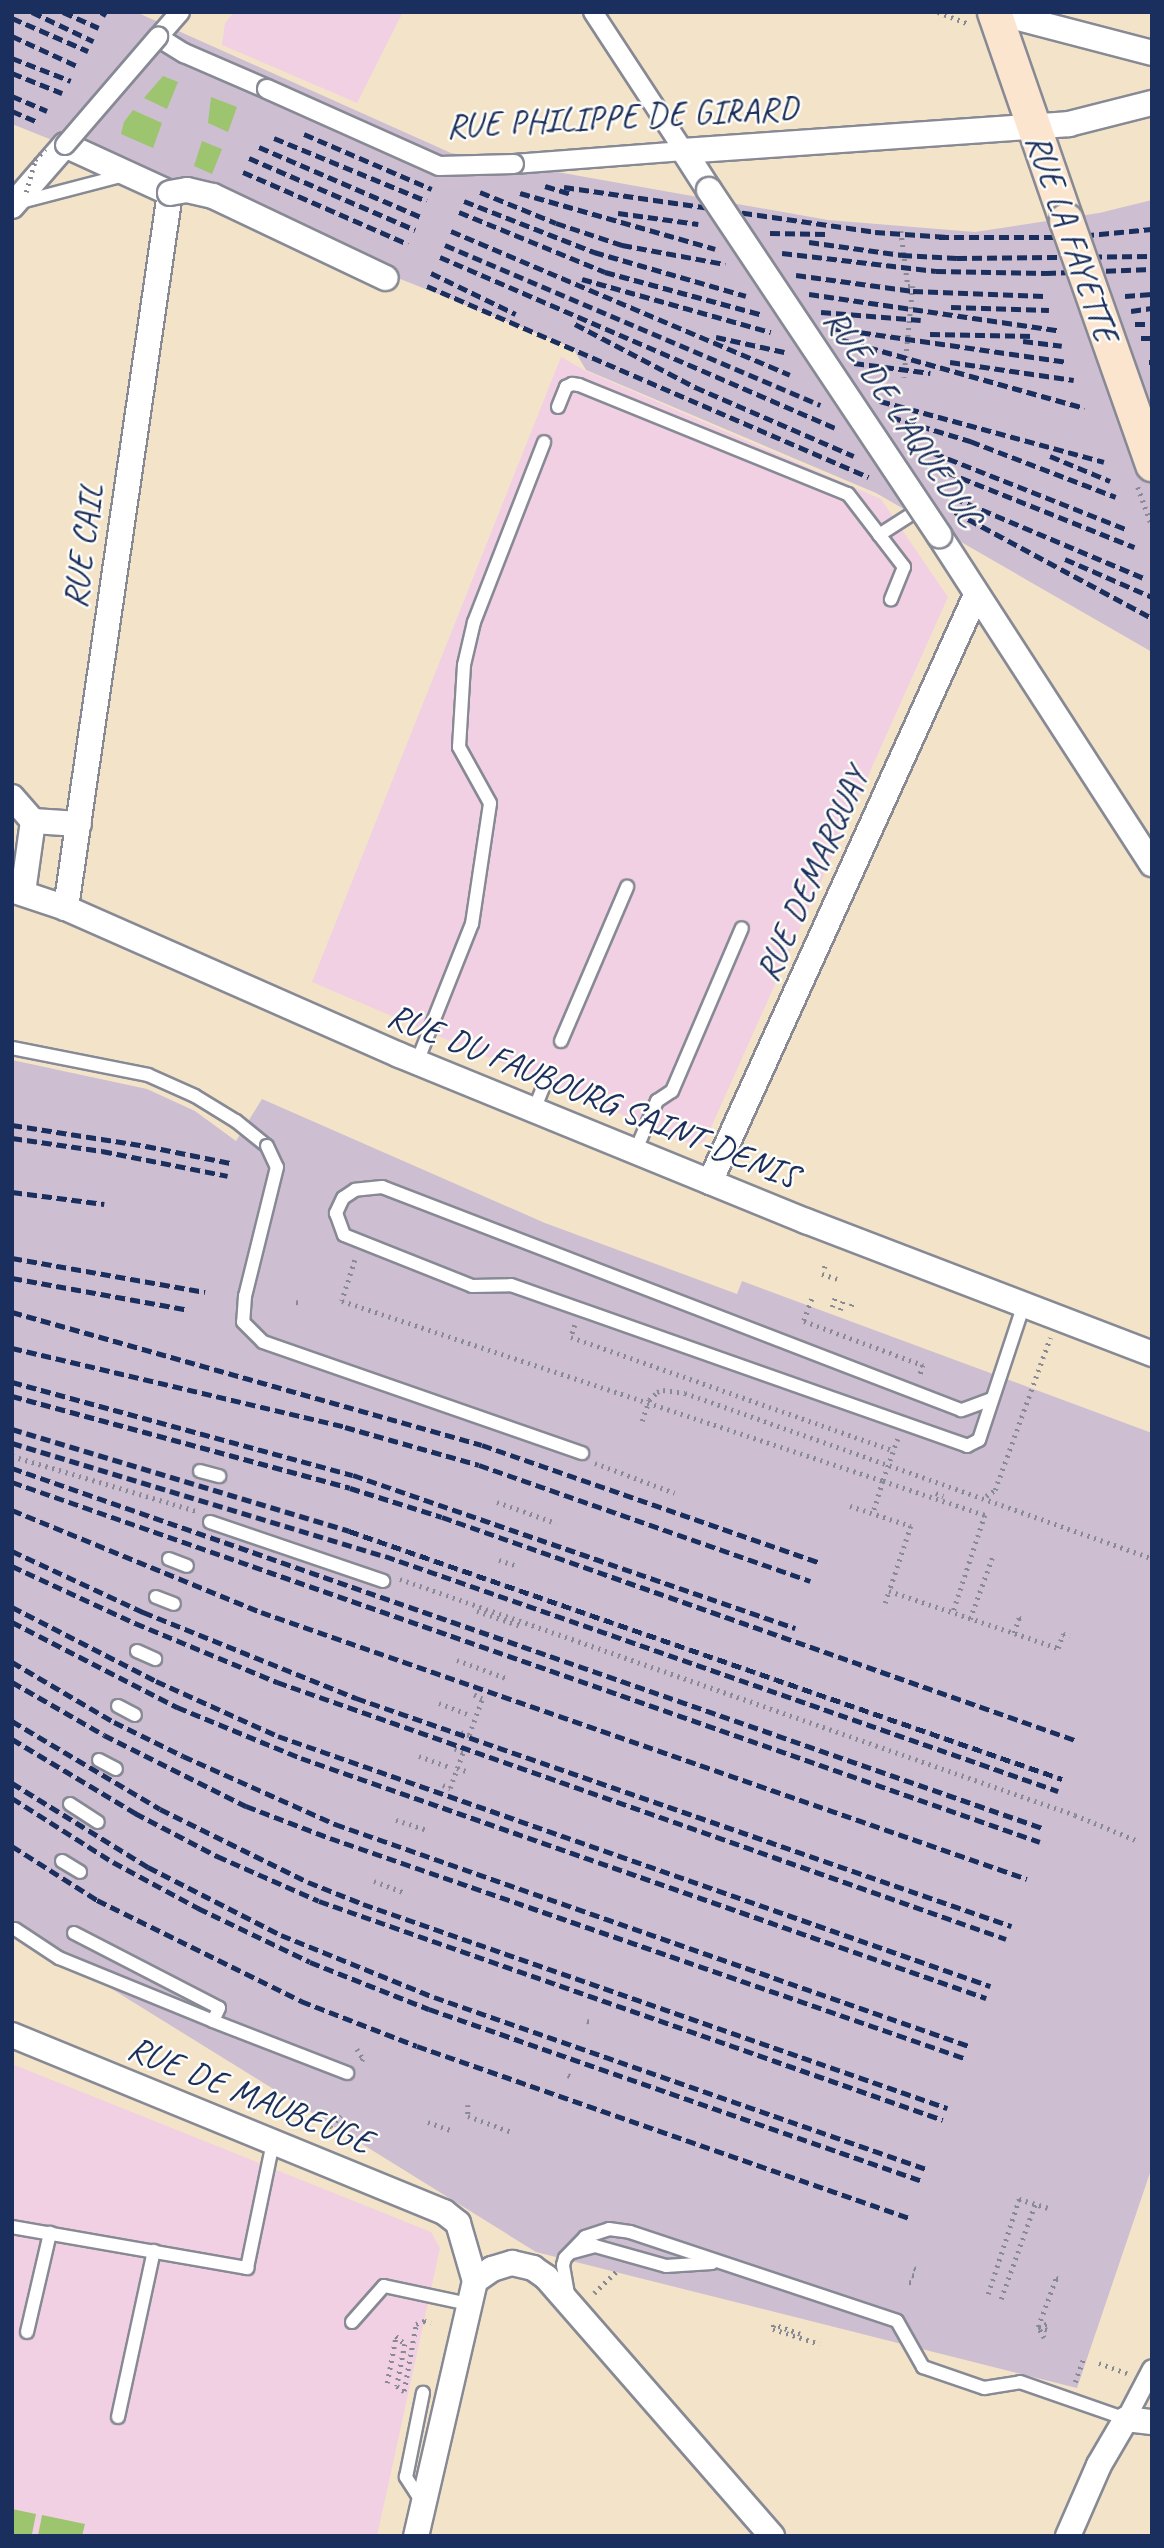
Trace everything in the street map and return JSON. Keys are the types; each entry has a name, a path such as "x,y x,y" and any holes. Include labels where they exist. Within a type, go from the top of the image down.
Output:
{"main road":[{"name":"RUE LA FAYETTE","path":"985,16 1034,128 1152,464"}],"street":[{"path":"13,205 180,12"},
{"name":"RUE DE L'AQUEDUC","path":"593,12 913,513 939,535 1152,864"},
{"path":"985,16 1152,53"},
{"name":"RUE PHILIPPE DE GIRARD","path":"161,33 184,53 439,166 514,164 1034,128 1069,124 1152,103"},
{"path":"65,145 170,193 187,190 214,196 386,278"},
{"name":"RUE CAIL","path":"66,908 170,193"},
{"name":"RUE DEMARQUAY","path":"710,1182 976,595"},
{"path":"12,797 33,821 79,824"},
{"path":"18,891 33,821"},
{"name":"RUE DU FAUBOURG SAINT-DENIS","path":"18,891 66,908 417,1062 635,1152 1023,1307 1152,1354"},
{"name":"RUE DE MAUBEUGE","path":"12,2035 444,2212 458,2223 472,2292"},
{"path":"416,2536 472,2292 503,2264 523,2264 546,2277 570,2301 772,2536"},
{"path":"1068,2536 1099,2465 1126,2419 1145,2373"},
{"path":"1126,2419 1152,2423"}],"lane":[{"path":"13,205 129,174"},
{"path":"558,407 566,387 572,384 848,494 904,567 891,600"},
{"path":"417,1062 472,924 490,803 459,747 464,665 474,622 544,442"},
{"path":"879,535 913,513"},
{"path":"561,1041 627,887"},
{"path":"635,1152 657,1101 671,1091 742,928"},
{"path":"12,1048 148,1075 226,1115 267,1146 278,1167 245,1296 243,1322 263,1342 582,1453"},
{"path":"534,1110 545,1083"},
{"path":"992,1399 961,1410 382,1187 355,1191 343,1198 337,1213 344,1235 472,1286 511,1285 967,1446 979,1440 1023,1307"},
{"path":"200,1471 219,1476"},
{"path":"209,1518 383,1581"},
{"path":"169,1559 187,1566"},
{"path":"156,1597 174,1604"},
{"path":"137,1651 155,1659"},
{"path":"118,1706 135,1715"},
{"path":"99,1760 116,1769"},
{"path":"70,1804 98,1822"},
{"path":"62,1861 80,1872"},
{"path":"15,1929 59,1958 347,2073"},
{"path":"74,1933 219,2008 213,2021"},
{"path":"12,2227 247,2268 273,2142"},
{"path":"570,2301 563,2274 563,2265 569,2253 590,2234 617,2229 897,2321 923,2367 984,2388 1020,2382 1126,2419"},
{"path":"27,2332 50,2233"},
{"path":"569,2253 595,2246 666,2266 726,2264"},
{"path":"118,2417 154,2251"},
{"path":"352,2322 384,2286 472,2292"},
{"path":"423,2393 407,2477 423,2503"}],"path":[{"path":"938,12 985,16"},
{"path":"901,231 908,286 913,286 904,378"},
{"path":"355,1260 342,1301 647,1405 883,1481 873,1513"},
{"path":"824,1268 837,1279"},
{"path":"832,1307 836,1295"},
{"path":"840,1310 844,1298"},
{"path":"575,1324 571,1337 894,1451"},
{"path":"983,1496 995,1490 1044,1356"},
{"path":"642,1421 647,1405 663,1390 685,1393 983,1496 1152,1558"},
{"path":"12,1456 209,1518"},
{"path":"628,1475 675,1493"},
{"path":"936,1493 943,1496"},
{"path":"497,1502 556,1523"},
{"path":"850,1506 911,1526 885,1603"},
{"path":"970,1619 993,1555"},
{"path":"499,1560 518,1566"},
{"path":"399,1578 563,1638 1075,1815 1138,1841"},
{"path":"889,1591 1058,1648 1063,1633 1070,1636"},
{"path":"477,1611 521,1626"},
{"path":"1014,1633 1019,1618 1025,1620"},
{"path":"457,1660 506,1678"},
{"path":"461,1732 469,1735 476,1716 482,1698 474,1695"},
{"path":"439,1703 467,1714"},
{"path":"476,1716 483,1719"},
{"path":"443,1785 450,1788 464,1751 455,1749"},
{"path":"419,1756 449,1767"},
{"path":"457,1768 466,1771"},
{"path":"396,1820 427,1830"},
{"path":"374,1881 406,1893"},
{"path":"468,2105 468,2116 512,2133"},
{"path":"327,2114 330,2126"},
{"path":"326,2135 333,2116"},
{"path":"330,2126 341,2116"},
{"path":"428,2122 453,2131"},
{"path":"988,2294 1019,2199 1048,2208"},
{"path":"1001,2299 1035,2204"},
{"path":"594,2293 617,2273"},
{"path":"1038,2327 1049,2323 1041,2320 1056,2278 1059,2279"},
{"path":"387,2383 396,2336 405,2344 397,2386 404,2391 415,2324 424,2321 431,2323"},
{"path":"800,2334 774,2325 773,2329 820,2344"},
{"path":"1038,2327 1047,2330"},
{"path":"1038,2327 1044,2338"},
{"path":"1071,2393 1084,2357"},
{"path":"1099,2363 1145,2373"}],"shaded area":[{"path":"12,12 136,12 451,153 828,220 975,232 1099,213 1152,200 1152,652 876,493 586,370 573,348 12,124"},
{"path":"234,12 403,12 357,103 222,45 225,23"},
{"path":"561,357 586,371 881,499 948,597 705,1141 695,1146 312,982"},
{"path":"12,1060 147,1089 195,1111 236,1141 262,1099 545,1223 737,1294 742,1281 1152,1433 1152,2167 1077,2388 536,2252 12,1927"},
{"path":"12,2064 431,2232 440,2248 377,2536 12,2536"}],"green space":[{"path":"163,76 178,82 167,109 144,98"},
{"path":"211,97 237,107 228,132 208,123"},
{"path":"133,110 162,123 153,148 121,134 124,122"},
{"path":"202,141 222,149 212,174 194,166"},
{"path":"12,2509 36,2514 32,2534 12,2536"},
{"path":"42,2515 85,2524 82,2536 38,2536"}],"railway":[{"path":"32,12 93,41"},
{"path":"63,12 99,28"},
{"path":"101,12 106,15"},
{"path":"12,18 88,51"},
{"path":"12,36 79,67"},
{"path":"12,58 71,81"},
{"path":"12,73 62,93"},
{"path":"12,96 47,111"},
{"path":"12,111 38,122"},
{"path":"304,134 432,189"},
{"path":"274,138 427,201"},
{"path":"259,147 421,217"},
{"path":"249,158 415,230"},
{"path":"243,172 408,244"},
{"path":"545,186 572,194"},
{"path":"564,187 875,232 948,237"},
{"path":"480,192 556,223 622,245 725,264"},
{"path":"520,193 715,249"},
{"path":"464,201 594,252 746,296"},
{"path":"459,212 605,272 760,314"},
{"path":"618,213 698,224"},
{"path":"939,237 1069,237 1152,229"},
{"path":"451,231 790,375"},
{"path":"770,233 827,234"},
{"path":"809,242 902,255 957,258 1152,256"},
{"path":"445,245 820,405"},
{"path":"782,253 936,271 1046,273 1152,269"},
{"path":"440,257 835,428"},
{"path":"431,273 516,314"},
{"path":"796,275 913,291 1044,296"},
{"path":"582,279 771,332"},
{"path":"427,286 868,477"},
{"path":"809,294 1057,330"},
{"path":"1125,296 1152,294"},
{"path":"951,307 1049,310"},
{"path":"1131,311 1152,308"},
{"path":"821,312 921,320"},
{"path":"575,324 695,387 854,456"},
{"path":"1135,324 1152,324"},
{"path":"831,328 1068,362"},
{"path":"930,334 1034,336"},
{"path":"716,337 784,352"},
{"path":"1141,338 1152,338"},
{"path":"839,339 1084,408"},
{"path":"1023,341 1062,346"},
{"path":"950,362 1074,380"},
{"path":"854,363 930,373"},
{"path":"880,401 1104,462"},
{"path":"891,417 970,441 1116,497"},
{"path":"906,442 1128,530"},
{"path":"1050,456 1110,481"},
{"path":"919,461 1134,547"},
{"path":"940,492 1146,579"},
{"path":"955,512 1152,618"},
{"path":"1065,559 1152,597"},
{"path":"12,1125 146,1146 230,1163"},
{"path":"12,1138 102,1151 228,1176"},
{"path":"12,1192 104,1204"},
{"path":"12,1258 205,1292"},
{"path":"12,1278 185,1309"},
{"path":"12,1312 482,1445 821,1563"},
{"path":"12,1348 345,1427 479,1465 810,1581"},
{"path":"12,1382 353,1475 795,1628"},
{"path":"12,1396 350,1488 442,1517 1075,1740"},
{"path":"12,1429 349,1531 1062,1779"},
{"path":"12,1443 385,1556 1058,1791"},
{"path":"12,1468 1045,1829"},
{"path":"12,1482 1040,1842"},
{"path":"12,1510 261,1612 1027,1879"},
{"path":"12,1551 143,1612 356,1698 1011,1926"},
{"path":"12,1566 135,1623 277,1682 1006,1939"},
{"path":"12,1607 156,1681 278,1736 990,1986"},
{"path":"12,1622 177,1707 301,1758 986,1998"},
{"path":"12,1662 114,1722 335,1824 969,2046"},
{"path":"12,1682 104,1735 246,1806 330,1838 964,2058"},
{"path":"12,1721 160,1809 308,1882 363,1904 947,2108"},
{"path":"12,1739 135,1813 217,1856 319,1901 943,2120"},
{"path":"12,1783 148,1867 281,1935 434,1997 926,2169"},
{"path":"12,1798 113,1862 198,1908 310,1962 429,2009 922,2181"},
{"path":"12,1846 97,1900 301,2001 417,2046 909,2218"}]}
